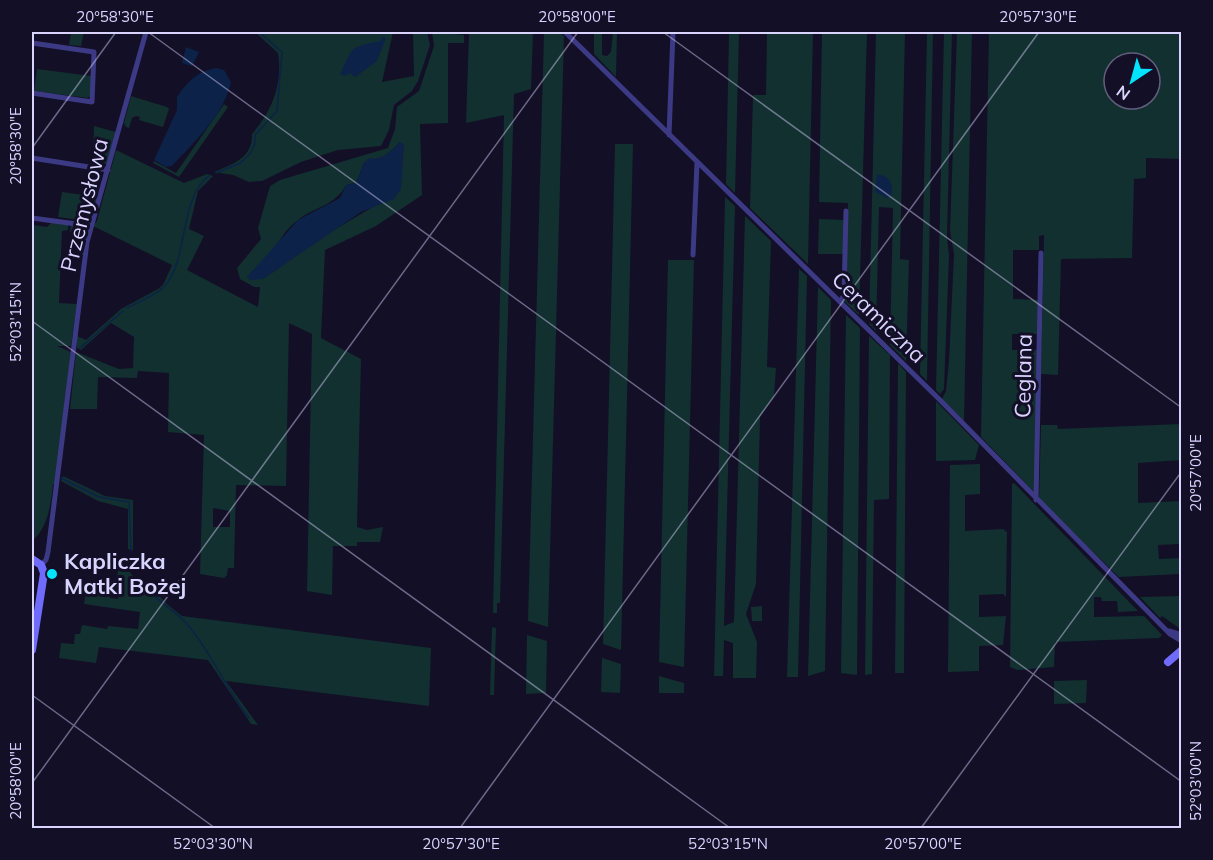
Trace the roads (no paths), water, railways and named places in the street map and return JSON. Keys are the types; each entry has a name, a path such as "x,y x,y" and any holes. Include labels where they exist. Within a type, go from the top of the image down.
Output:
{"street":[{"name":"Przemysłowa","path":"41,565 46,560 48,552 84,258 146,32"},
{"name":"Ceramiczna","path":"564,32 939,399 1036,500 1167,630 1182,641"},
{"path":"669,135 673,32"},
{"path":"32,43 94,52 92,102 32,93"},
{"path":"32,158 108,170"},
{"path":"693,255 697,164"},
{"path":"840,302 844,296 846,211"},
{"path":"32,218 91,226"},
{"name":"Ceglana","path":"1036,500 1041,253"},
{"path":"32,559 41,565 44,573 32,650"},
{"name":"Ceramiczna","path":"1167,630 1182,635"},
{"path":"1182,650 1168,662 1182,656"}],"water":[{"path":"382,37 386,38 377,61 355,77 350,73 344,76 340,74 353,50 362,45 380,41"},
{"path":"186,47 199,52 192,66 182,63"},
{"path":"217,68 224,70 231,82 215,117 172,166 166,167 154,160 177,110 177,97 194,78 205,71"},
{"path":"400,142 404,144 401,189 394,199 361,212 263,279 250,280 247,277 298,220 340,198 346,185 356,183 364,163 369,158 383,157"},
{"path":"877,174 890,181 891,196 887,198 875,192"}],"waterway":[{"path":"216,173 240,163 249,155 255,144 255,135 277,111 282,52 259,32"},
{"path":"127,308 160,290 172,275 193,198 199,186 209,176"},
{"path":"80,348 123,311"},
{"path":"61,478 99,497 129,502 131,551"},
{"path":"137,578 188,625 249,718"}],"place":[{"name":"Kapliczka Matki Bożej","path":"52,574"}]}
